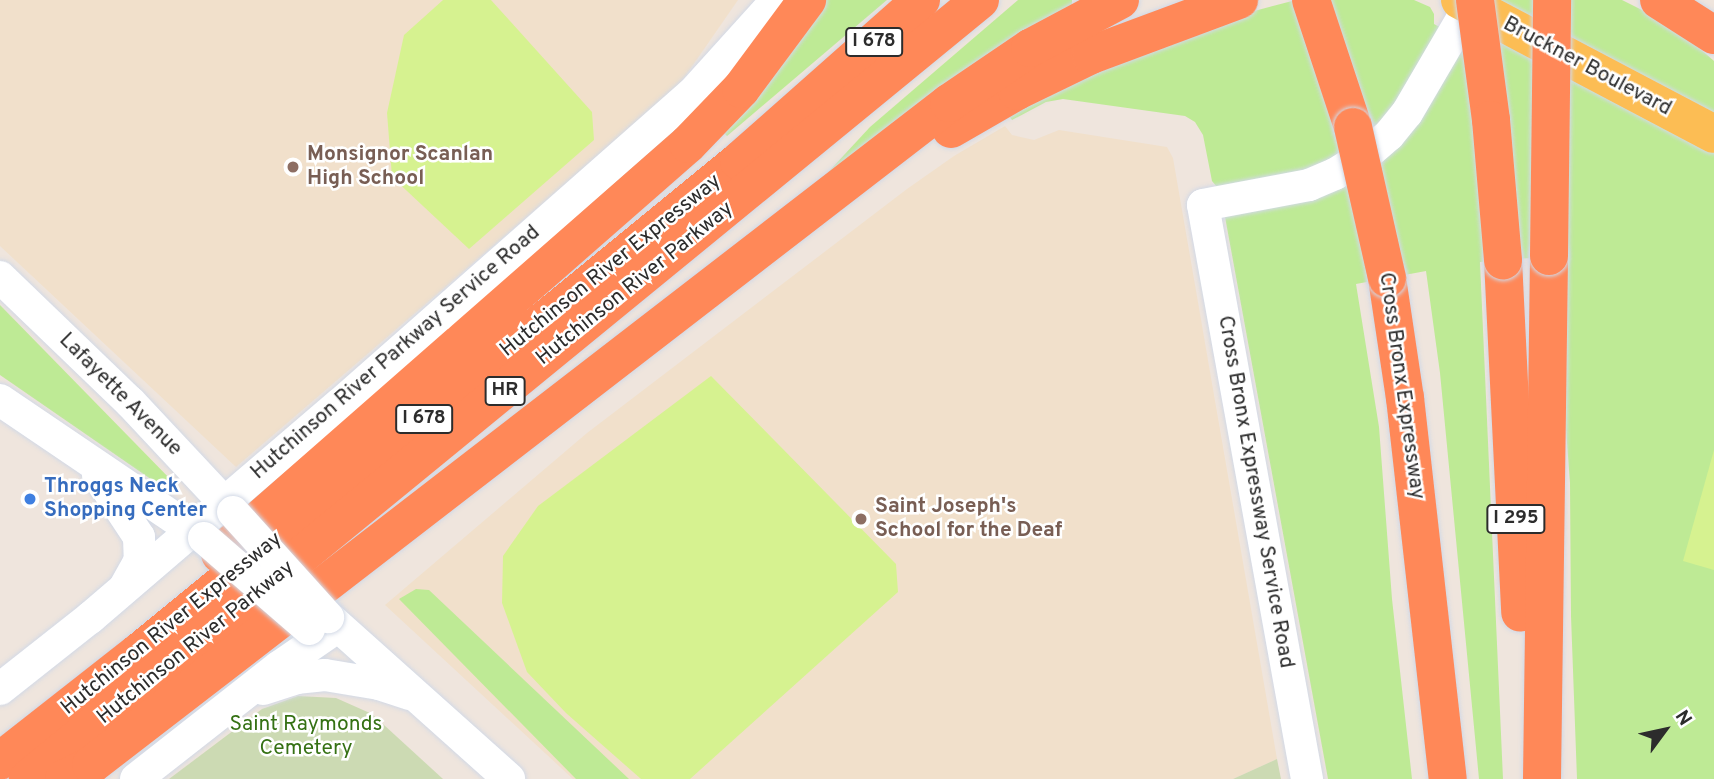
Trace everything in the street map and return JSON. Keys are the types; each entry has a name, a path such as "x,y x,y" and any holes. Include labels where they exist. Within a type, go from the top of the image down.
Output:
{"highway":[{"path":"15,763 118,641 688,144 750,79 807,0"},
{"name":"Hutchinson River Expressway","path":"15,763 139,652 739,161 921,0"},
{"name":"Hutchinson River Parkway","path":"15,763 979,0"},
{"path":"64,779 102,757 965,91 1038,42 1120,0"},
{"path":"618,357 715,305 898,166 976,114 1091,55 1238,0"},
{"path":"1311,0 1353,127"},
{"name":"Cross Bronx Expressway","path":"1318,0 1353,127 1387,278 1405,398 1448,779"},
{"path":"1542,779 1552,0"},
{"path":"1659,0 1714,35"},
{"name":"I 295","path":"1468,2 1491,120 1503,260 1528,779"}],"main road":[{"name":"Bruckner Boulevard","path":"1468,2 1714,134"}],"street":[{"name":"Hutchinson River Parkway Service Road","path":"0,689 229,508 692,94 777,0"},
{"name":"Cross Bronx Expressway Service Road","path":"1307,779 1203,205 1309,185 1343,170 1367,154 1389,135 1408,113 1468,2"},
{"name":"Lafayette Avenue","path":"0,277 130,402 229,508 323,628"},
{"name":"Lafayette Avenue","path":"0,400 198,534 425,701 509,779"},
{"path":"81,455 139,537 141,551 138,567 123,590"},
{"path":"136,779 323,628"},
{"path":"233,703 284,681 325,675 379,684 425,701"}],"shaded area":[{"name":"Monsignor Scanlan High School","path":"0,0 738,0 677,88 236,467 0,246"},
{"name":"Saint Joseph's School for the Deaf","path":"1005,126 1012,135 1034,140 1059,130 1167,147 1173,158 1277,759 1233,779 573,779 385,605 587,433 907,189 954,156"}],"green space":[{"path":"443,0 491,0 592,112 594,140 469,249 392,177 387,113 404,35"},
{"path":"822,0 887,0 727,136 722,131"},
{"path":"1018,0 1072,0 1072,10 820,181 870,127"},
{"path":"1296,0 1414,0 1430,7 1434,14 1434,24 1443,29 1388,117 1322,167 1217,187 1212,181 1203,135 1195,122 1185,116 1063,99 1046,102 1012,120 1009,116 1065,86 1243,14"},
{"path":"1489,0 1622,0 1652,15 1690,40 1714,61 1714,119"},
{"path":"1492,33 1714,147 1714,779 1577,779 1571,616 1570,483 1565,416 1565,255 1480,262 1503,779 1479,779 1440,373 1426,271 1356,284 1379,427 1392,599 1412,779 1328,779 1225,217 1307,199 1470,34"},
{"path":"0,305 176,485 168,491 0,375"},
{"path":"711,376 896,564 898,592 690,779 641,779 566,713 527,672 502,603 503,556 538,506"},
{"path":"1714,450 1714,570 1683,561"},
{"path":"416,589 429,590 629,779 576,779 399,599"},
{"name":"Saint Raymonds Cemetery","path":"298,696 336,698 372,714 443,779 169,779 262,709"},
{"path":"1277,759 1281,779 1233,779"}],"place":[{"name":"Monsignor Scanlan High School","path":"293,167"},
{"name":"Throggs Neck Shopping Center","path":"30,499"},
{"name":"Saint Joseph's School for the Deaf","path":"861,519"}]}
